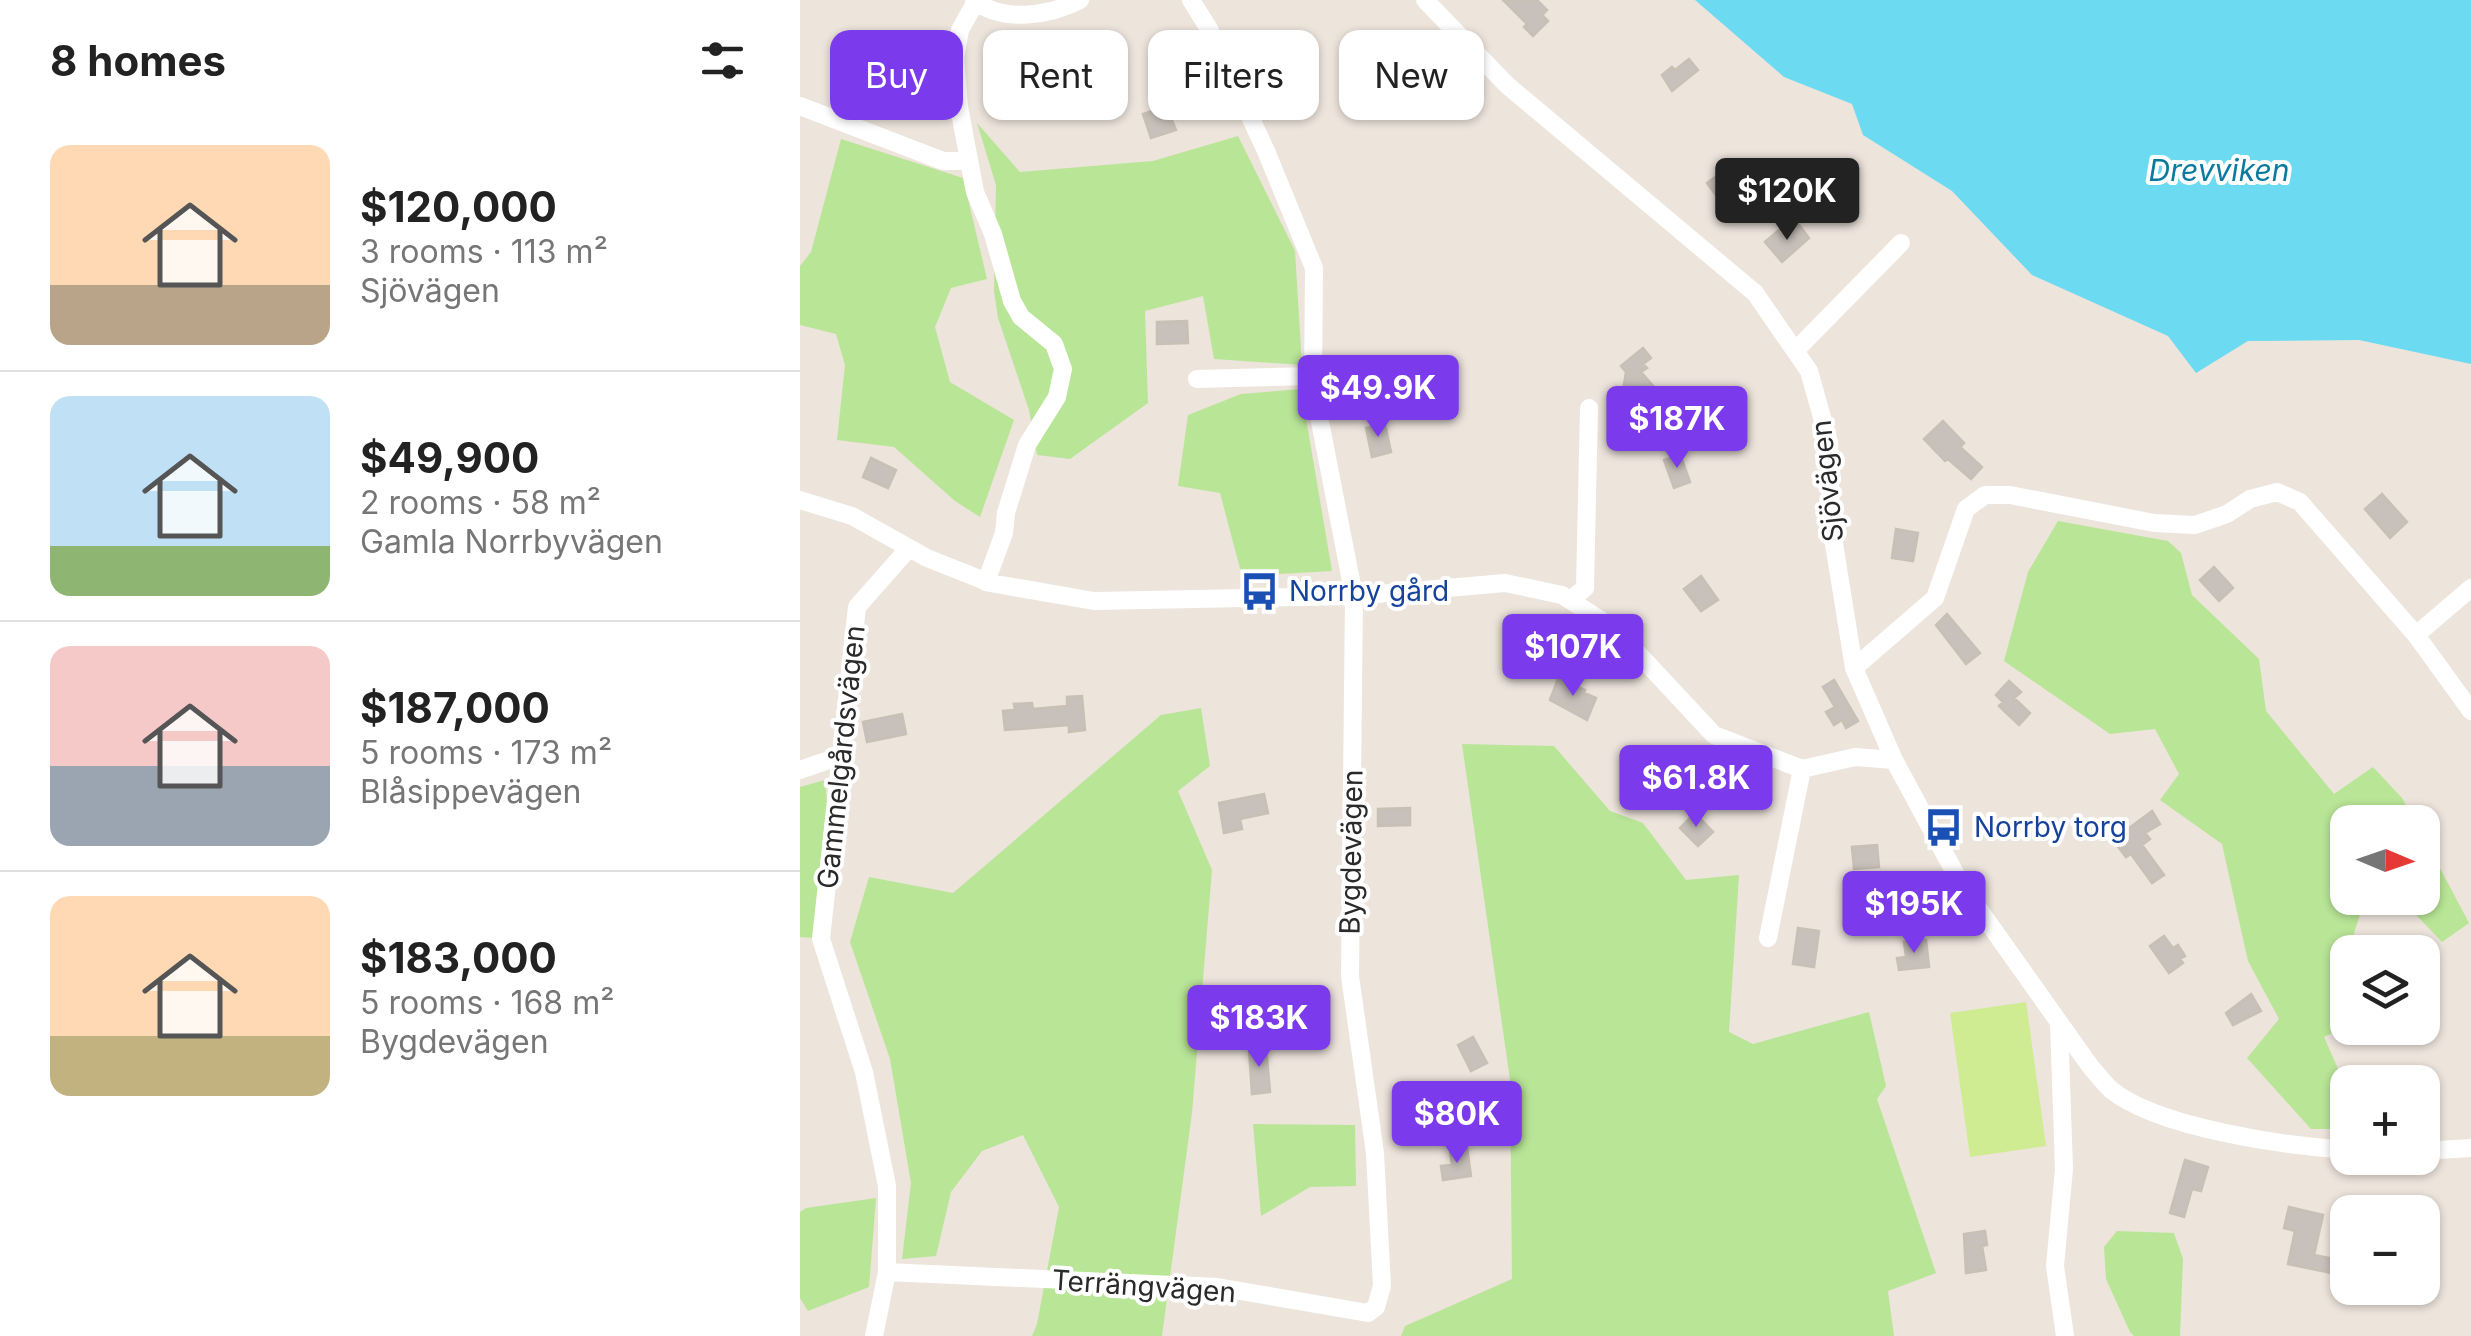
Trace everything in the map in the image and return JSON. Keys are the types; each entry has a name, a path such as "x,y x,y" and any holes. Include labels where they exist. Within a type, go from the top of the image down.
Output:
{"street":[{"path":"986,582 1004,533 1006,513 1027,445 1057,397 1063,369 1054,344 1021,318 1012,300 993,234 975,192 954,58 960,30 975,2 1004,16 1064,8 1080,0"},
{"name":"Bygdevägen","path":"1191,0 1209,29 1258,133 1314,268 1314,376 1354,596 1350,976 1375,1153 1382,1286"},
{"name":"Sjövägen","path":"1425,0 1506,85 1755,293 1809,372 1829,442 1830,525 1854,668 1894,760 1961,884 2059,1023 2112,1090 2178,1123 2330,1149"},
{"path":"800,106 942,162 968,161"},
{"path":"1795,351 1901,243"},
{"path":"1198,380 1314,376"},
{"path":"1570,600 1585,588 1590,408"},
{"path":"1854,668 1935,598 1966,509 1985,495 2010,495 2195,526 2227,514 2250,499 2277,492 2300,502 2416,635 2471,712"},
{"path":"800,500 852,516 909,548 986,582 1094,602 1354,596 1504,583 1562,596 1616,630 1714,735 1802,768 1855,757 1894,760"},
{"name":"Gammelgårdsvägen","path":"874,1336 887,1272 887,1186 864,1072 822,939 857,607 909,548"},
{"path":"2416,635 2471,588"},
{"path":"800,770 843,756"},
{"path":"1768,938 1802,768"},
{"path":"2059,1023 2064,1169 2055,1266 2065,1336"},
{"path":"2440,1151 2471,1148"},
{"name":"Terrängvägen","path":"887,1272 1218,1286 1368,1313 1376,1307 1382,1286"}],"green space":[{"path":"977,123 1020,172 1153,161 1238,136 1295,251 1302,365 1214,359 1203,296 1145,311 1148,403 1070,459 1037,455 1029,410 998,318 994,291 996,185"},
{"path":"841,139 963,178 987,279 951,288 935,327 950,382 1014,420 980,517 955,501 894,447 837,440 845,365 836,334 800,325 800,266 811,252"},
{"path":"1301,389 1332,571 1242,576 1220,493 1178,486 1188,415 1241,394"},
{"path":"2058,521 2168,541 2181,553 2192,595 2259,659 2266,711 2334,794 2373,767 2402,798 2406,805 2330,805 2330,915 2360,915 2353,935 2330,935 2330,1034 2324,1037 2336,1065 2330,1065 2330,1129 2311,1129 2247,1058 2279,1019 2248,961 2222,844 2160,800 2179,774 2155,729 2110,734 2004,661 2028,572"},
{"path":"1201,708 1210,766 1178,791 1212,870 1192,1113 1162,1336 1032,1336 1059,1207 1023,1135 982,1151 951,1192 936,1256 902,1259 911,1183 890,1059 850,942 869,877 953,893 1161,715"},
{"path":"1462,744 1554,746 1610,811 1643,823 1686,880 1739,875 1729,1032 1753,1044 1869,1012 1886,1086 1877,1099 1936,1273 1888,1291 1894,1336 1401,1336 1405,1326 1512,1279 1510,1080"},
{"path":"825,780 828,813 814,938 800,937 800,787"},
{"path":"2440,868 2469,923 2442,942 2440,935 2435,935 2416,915 2440,915"},
{"path":"2026,1002 2046,1146 1970,1157 1950,1013"},
{"path":"1253,1124 1355,1125 1356,1186 1310,1187 1261,1216"},
{"path":"876,1198 869,1287 808,1311 800,1298 800,1212"},
{"path":"2117,1231 2174,1233 2183,1259 2180,1336 2134,1336 2130,1332 2106,1279 2104,1247"}],"water":[{"name":"Drevviken","path":"1695,0 2471,0 2471,364 2359,340 2248,341 2196,373 2168,336 2032,275 1952,191 1863,135 1852,104 1784,77"}],"building":[{"path":"1503,0 1537,0 1547,10 1542,15 1548,21 1533,36 1524,27 1527,24"},
{"path":"1689,59 1698,70 1672,91 1662,75"},
{"path":"1148,112 1148,120 1172,120 1176,130 1151,138 1143,114"},
{"path":"1722,172 1726,176 1729,173 1741,189 1722,203 1707,183"},
{"path":"1799,225 1809,238 1782,262 1765,242 1779,230 1785,237"},
{"path":"1187,321 1188,343 1157,344 1157,322"},
{"path":"1643,348 1651,358 1643,364 1647,368 1641,372 1654,387 1641,399 1622,397 1626,372 1621,366"},
{"path":"1943,421 1964,443 1960,447 1982,467 1971,479 1948,459 1945,461 1924,439"},
{"path":"1385,424 1391,452 1372,457 1366,428"},
{"path":"1680,454 1690,482 1674,488 1664,460"},
{"path":"871,458 896,470 888,488 863,477"},
{"path":"2382,494 2407,522 2390,538 2365,509"},
{"path":"1896,529 1918,533 1913,561 1892,558"},
{"path":"2214,567 2233,588 2219,601 2200,580"},
{"path":"1701,576 1718,600 1701,611 1684,589"},
{"path":"1947,614 1980,653 1966,664 1936,625"},
{"path":"1558,679 1596,698 1587,720 1550,700"},
{"path":"1834,680 1858,721 1846,728 1842,720 1834,725 1826,712 1835,707 1823,687"},
{"path":"2009,681 2021,692 2014,698 2030,713 2019,725 1999,706 2003,702 1996,695"},
{"path":"1082,696 1085,730 1069,732 1069,725 1005,730 1003,711 1015,710 1014,704 1032,703 1033,709 1067,706 1067,697"},
{"path":"902,714 906,734 867,742 863,722"},
{"path":"1264,794 1268,813 1240,819 1242,829 1224,833 1219,803"},
{"path":"1410,808 1410,825 1378,826 1378,809"},
{"path":"2152,811 2160,824 2145,833 2150,839 2142,845 2164,875 2152,883 2131,854 2126,857 2113,840"},
{"path":"1695,813 1713,832 1698,846 1680,828"},
{"path":"1877,845 1879,867 1854,869 1852,847"},
{"path":"1798,928 1819,931 1814,967 1793,964"},
{"path":"2164,936 2173,948 2178,945 2185,956 2180,959 2183,963 2169,973 2150,946"},
{"path":"1926,940 1929,967 1899,970 1897,958 1906,957 1904,942"},
{"path":"2251,994 2261,1011 2233,1025 2226,1013"},
{"path":"1473,1037 1487,1063 1471,1071 1458,1045"},
{"path":"1266,1046 1270,1092 1252,1094 1249,1049"},
{"path":"1467,1148 1471,1176 1443,1180 1441,1166 1452,1165 1450,1151"},
{"path":"2185,1160 2208,1167 2201,1191 2192,1189 2184,1217 2170,1213"},
{"path":"2289,1207 2323,1215 2314,1255 2330,1258 2330,1273 2288,1264 2295,1231 2284,1228"},
{"path":"1985,1231 1987,1245 1982,1246 1986,1270 1966,1273 1964,1234"}],"place":[{"name":"Norrby gård","path":"1259,591"},
{"name":"Norrby torg","path":"1944,827"}]}
